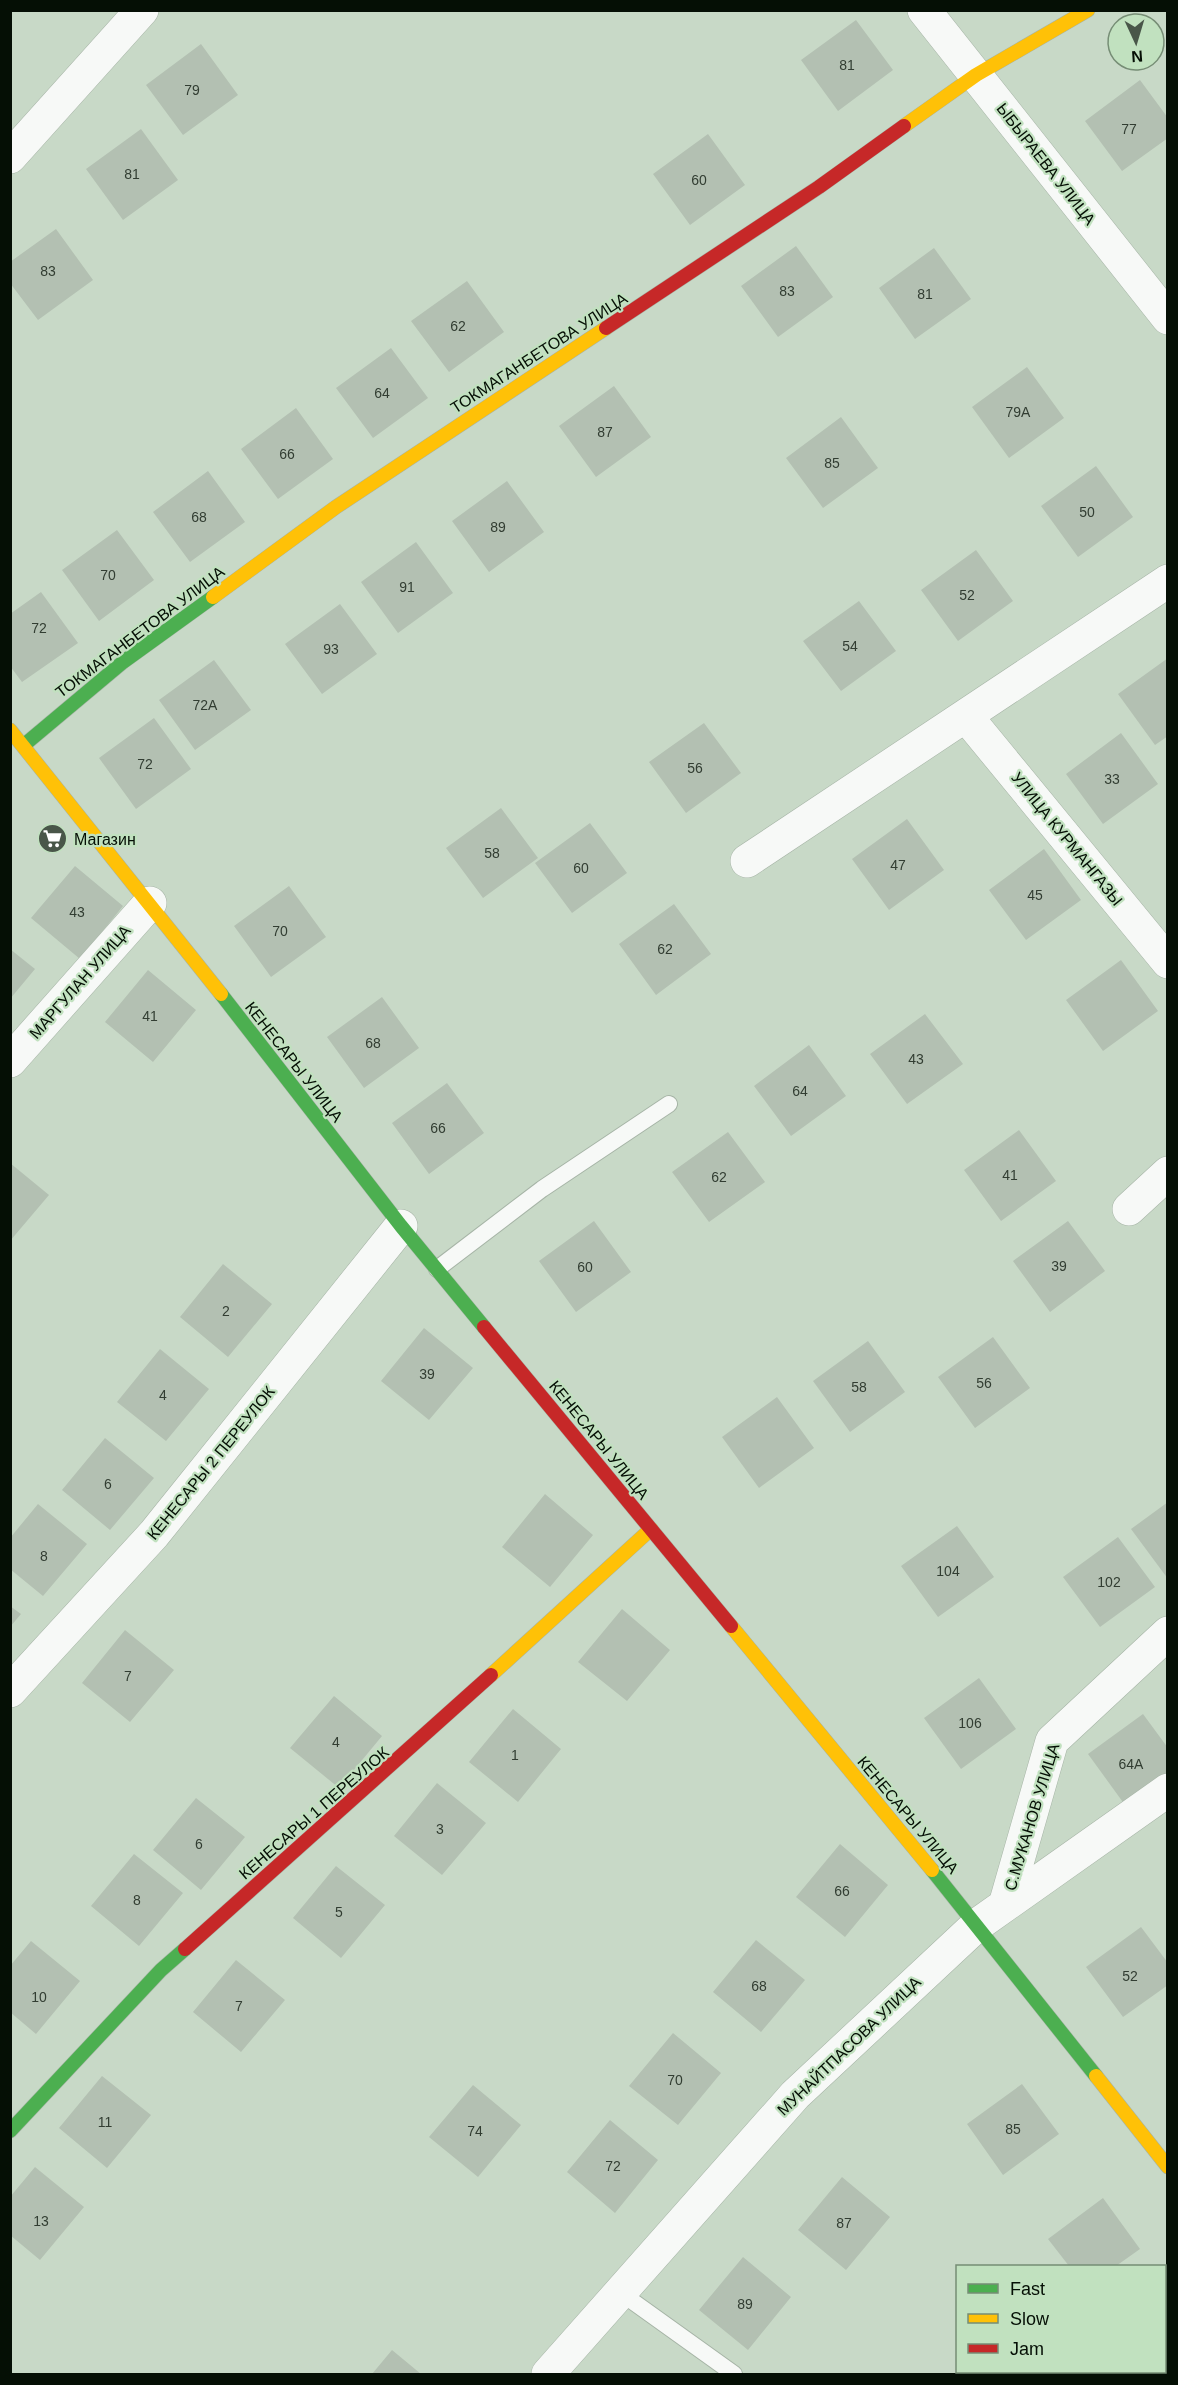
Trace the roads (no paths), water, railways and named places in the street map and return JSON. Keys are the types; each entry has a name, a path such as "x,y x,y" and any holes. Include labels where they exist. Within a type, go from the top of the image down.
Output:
{"street":[{"path":"10,157 142,10"},
{"name":"ЫБЫРАЕВА УЛИЦА","path":"924,10 1167,318"},
{"name":"ТОКМАГАНБЕТОВА УЛИЦА","path":"24,745 123,662 336,507 819,188 976,75 1088,10"},
{"path":"747,861 1167,581"},
{"name":"УЛИЦА КУРМАНГАЗЫ","path":"966,716 1167,962"},
{"name":"КЕНЕСАРЫ УЛИЦА","path":"10,730 150,903 401,1226 977,1925 1167,2167"},
{"name":"МАРГУЛАН УЛИЦА","path":"10,1061 150,903"},
{"path":"1129,1209 1167,1173"},
{"name":"КЕНЕСАРЫ 2 ПЕРЕУЛОК","path":"10,1691 154,1534 401,1226"},
{"name":"КЕНЕСАРЫ 1 ПЕРЕУЛОК","path":"10,2131 162,1970 414,1746 651,1529"},
{"name":"С.МУКАНОВ УЛИЦА","path":"1005,1905 1052,1741 1167,1633"},
{"name":"МУНАЙТПАСОВА УЛИЦА","path":"548,2374 795,2095 977,1925 1167,1790"}],"lane":[{"path":"437,1269 542,1189 669,1104"},
{"path":"621,2293 734,2374"}],"place":[{"name":"Магазин","path":"53,839"}]}
